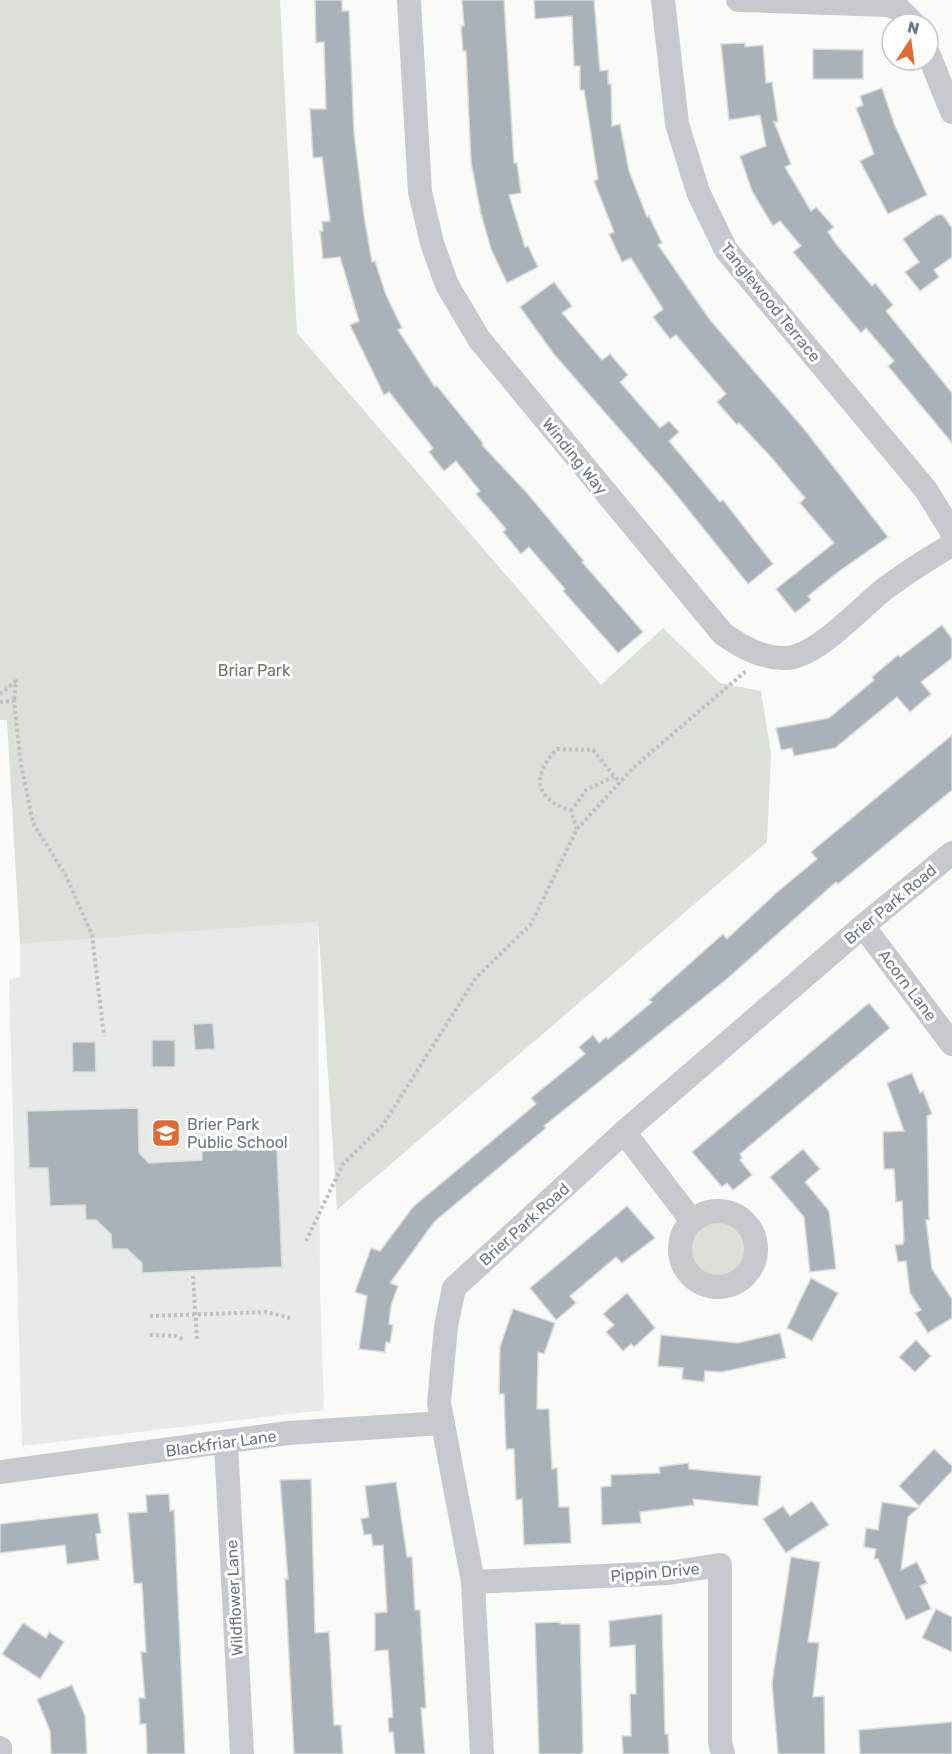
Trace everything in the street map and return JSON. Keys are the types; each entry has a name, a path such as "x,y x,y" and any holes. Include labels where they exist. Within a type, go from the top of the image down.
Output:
{"street":[{"name":"Winding Way","path":"409,0 420,192 432,243 447,285 479,339 723,634 752,651 770,657 788,658 801,655 817,645 885,589 952,545"},
{"name":"Tanglewood Terrace","path":"663,0 677,124 698,192 726,250 926,490 952,532"},
{"path":"738,0 888,5 901,12"},
{"path":"936,72 952,112"},
{"name":"Brier Park Road","path":"482,1754 473,1582 439,1403 446,1326 454,1288 624,1132 863,926 952,853"},
{"name":"Acorn Lane","path":"863,926 952,1044"},
{"path":"624,1132 692,1221"},
{"name":"Blackfriar Lane","path":"0,1472 288,1433 443,1423"},
{"name":"Wildflower Lane","path":"226,1443 242,1754"},
{"name":"Pippin Drive","path":"473,1582 668,1573 720,1565 720,1742 723,1754"},
{"path":"0,1748 0,1754"}],"path":[{"path":"306,1241 343,1164 383,1125 475,979 531,924 577,829 620,783 709,701 744,674 747,667"},
{"path":"0,694 16,681 14,702 21,764 33,823 66,876 92,935 104,1036"},
{"path":"0,702 14,702"},
{"path":"572,811 548,800 539,782 543,764 557,749 593,750 620,783"},
{"path":"577,829 572,811 586,789 615,776"},
{"path":"193,1276 196,1339"},
{"path":"150,1316 266,1312 290,1318"},
{"path":"150,1335 176,1336 185,1340"}],"shaded area":[{"name":"Brier Park Public School","path":"318,922 320,1288 324,1410 22,1446 9,979 20,977 20,944"}],"green space":[{"name":"Briar Park","path":"0,0 280,0 297,333 601,685 663,628 720,683 761,691 771,753 767,842 337,1210 318,922 20,944 7,720 0,720"},
{"path":"712,1221 724,1221 739,1229 747,1244 747,1256 739,1271 724,1279 712,1279 697,1271 689,1256 689,1244 697,1229"}],"building":[{"path":"315,0 342,0 342,11 349,11 354,133 364,216 372,262 375,261 386,295 402,328 398,330 435,387 437,386 483,443 482,445 527,493 584,561 582,562 643,632 618,653 563,591 565,589 529,547 521,554 503,532 506,529 476,494 480,491 456,461 444,471 429,452 433,448 389,392 384,395 350,325 359,321 340,257 323,259 320,231 323,231 322,222 330,221 322,157 313,158 310,109 326,109 324,42 316,43"},
{"path":"462,0 504,0 514,163 517,163 521,193 509,195 525,247 528,246 538,267 507,283 491,249 481,214 471,162 466,51 463,51 461,26 464,26"},
{"path":"534,0 594,0 600,71 608,70 608,84 611,84 612,126 620,124 629,171 647,217 649,216 662,243 658,245 710,320 804,429 888,537 808,596 811,600 795,613 776,589 834,543 800,503 805,498 771,457 739,423 737,425 717,402 726,394 676,335 670,339 653,317 663,309 631,258 622,262 609,234 614,232 594,181 598,179 584,90 580,90 580,66 574,66 572,16 535,19"},
{"path":"745,43 745,47 763,45 766,83 772,82 778,122 774,122 791,164 785,167 811,211 816,207 834,227 828,232 836,244 872,286 875,283 893,305 886,311 952,393 952,443 888,366 894,361 866,328 861,333 793,252 801,246 780,221 773,226 752,191 740,156 766,146 760,115 729,120 721,44"},
{"path":"813,49 863,50 863,79 813,79"},
{"path":"882,88 895,126 927,195 888,214 860,161 874,154 856,108 863,105 860,96"},
{"path":"937,215 943,215 952,228 952,257 934,270 939,277 920,291 905,272 919,262 903,239"},
{"path":"554,282 572,306 562,313 602,360 610,354 628,375 620,382 660,428 669,421 679,432 669,441 720,502 723,500 773,564 748,584 670,487 553,353 520,307"},
{"path":"942,625 952,639 952,658 921,682 931,694 910,712 897,697 835,748 794,756 792,748 781,750 776,728 829,718 874,680 872,677 898,655 900,657"},
{"path":"952,735 952,790 838,884 836,882 728,978 544,1126 546,1128 434,1222 390,1283 398,1286 391,1306 389,1324 393,1325 390,1343 386,1342 385,1352 359,1349 367,1296 355,1292 371,1248 380,1251 413,1207 536,1104 531,1098 585,1054 579,1047 593,1035 599,1043 606,1037 608,1039 652,1002 649,1000 723,934 727,939 817,859 811,852"},
{"path":"869,1003 890,1028 740,1154 742,1158 740,1160 752,1175 733,1190 727,1183 722,1187 692,1152"},
{"path":"213,1023 215,1049 195,1050 193,1024"},
{"path":"152,1040 175,1040 175,1067 152,1067"},
{"path":"72,1042 95,1042 96,1072 73,1072"},
{"path":"912,1073 920,1093 923,1091 932,1114 927,1116 929,1220 926,1220 932,1269 952,1299 952,1318 928,1333 915,1313 921,1310 910,1293 906,1261 898,1262 895,1245 903,1244 904,1240 902,1201 896,1202 894,1169 884,1169 883,1132 904,1131 887,1083"},
{"path":"138,1108 139,1153 149,1163 202,1160 202,1151 277,1148 282,1267 142,1273 142,1263 127,1249 112,1249 111,1234 96,1220 86,1220 85,1205 50,1206 48,1168 29,1168 27,1111"},
{"path":"803,1149 820,1169 805,1182 829,1211 836,1269 810,1272 804,1217 770,1177"},
{"path":"627,1206 655,1238 622,1263 616,1257 570,1296 576,1303 556,1320 530,1288"},
{"path":"811,1278 838,1293 812,1341 787,1328"},
{"path":"627,1293 655,1328 634,1347 631,1344 623,1351 606,1332 614,1325 603,1314"},
{"path":"513,1309 555,1323 544,1354 538,1352 537,1409 549,1409 552,1469 557,1468 559,1507 569,1507 571,1543 524,1545 522,1499 516,1500 514,1449 506,1449 504,1394 499,1394 500,1347"},
{"path":"780,1333 786,1358 722,1372 705,1371 704,1382 682,1379 683,1368 658,1366 661,1335 738,1343"},
{"path":"916,1340 931,1356 915,1372 899,1357"},
{"path":"934,1449 952,1466 952,1471 919,1506 899,1486"},
{"path":"688,1463 689,1469 761,1476 758,1506 693,1499 694,1505 640,1512 641,1523 602,1525 601,1487 611,1486 611,1475 660,1473 659,1467"},
{"path":"311,1479 315,1633 329,1632 334,1725 341,1725 343,1754 294,1754 285,1579 288,1579 280,1480"},
{"path":"396,1482 407,1557 412,1557 415,1610 420,1610 426,1708 421,1708 425,1754 395,1754 393,1732 389,1732 388,1718 393,1717 388,1650 375,1651 375,1613 387,1612 383,1545 373,1546 371,1534 364,1535 361,1519 369,1517 365,1486"},
{"path":"169,1494 170,1511 174,1510 185,1754 147,1754 146,1724 140,1724 139,1698 145,1698 141,1652 146,1652 142,1583 134,1584 128,1513 147,1512 146,1495"},
{"path":"812,1501 829,1525 786,1553 763,1519 783,1506 790,1516"},
{"path":"882,1502 918,1508 908,1517 901,1570 917,1562 927,1583 920,1586 931,1609 906,1620 878,1559 874,1559 876,1549 864,1547 866,1528 878,1530"},
{"path":"98,1513 101,1533 96,1534 99,1560 67,1564 65,1545 0,1553 0,1524"},
{"path":"791,1557 820,1562 808,1642 819,1643 813,1697 824,1696 825,1754 778,1754 772,1683"},
{"path":"936,1609 952,1617 952,1652 922,1638"},
{"path":"662,1614 665,1734 668,1734 669,1754 623,1754 622,1736 631,1736 630,1694 636,1694 635,1645 610,1647 609,1621"},
{"path":"560,1622 560,1624 580,1624 583,1751 581,1754 539,1754 535,1623"},
{"path":"23,1623 46,1638 49,1632 64,1642 40,1679 2,1654"},
{"path":"72,1685 85,1716 87,1754 51,1754 50,1731 37,1699"},
{"path":"952,1722 952,1754 860,1754 859,1730"}],"place":[{"name":"Brier Park Public School","path":"166,1133"}]}
